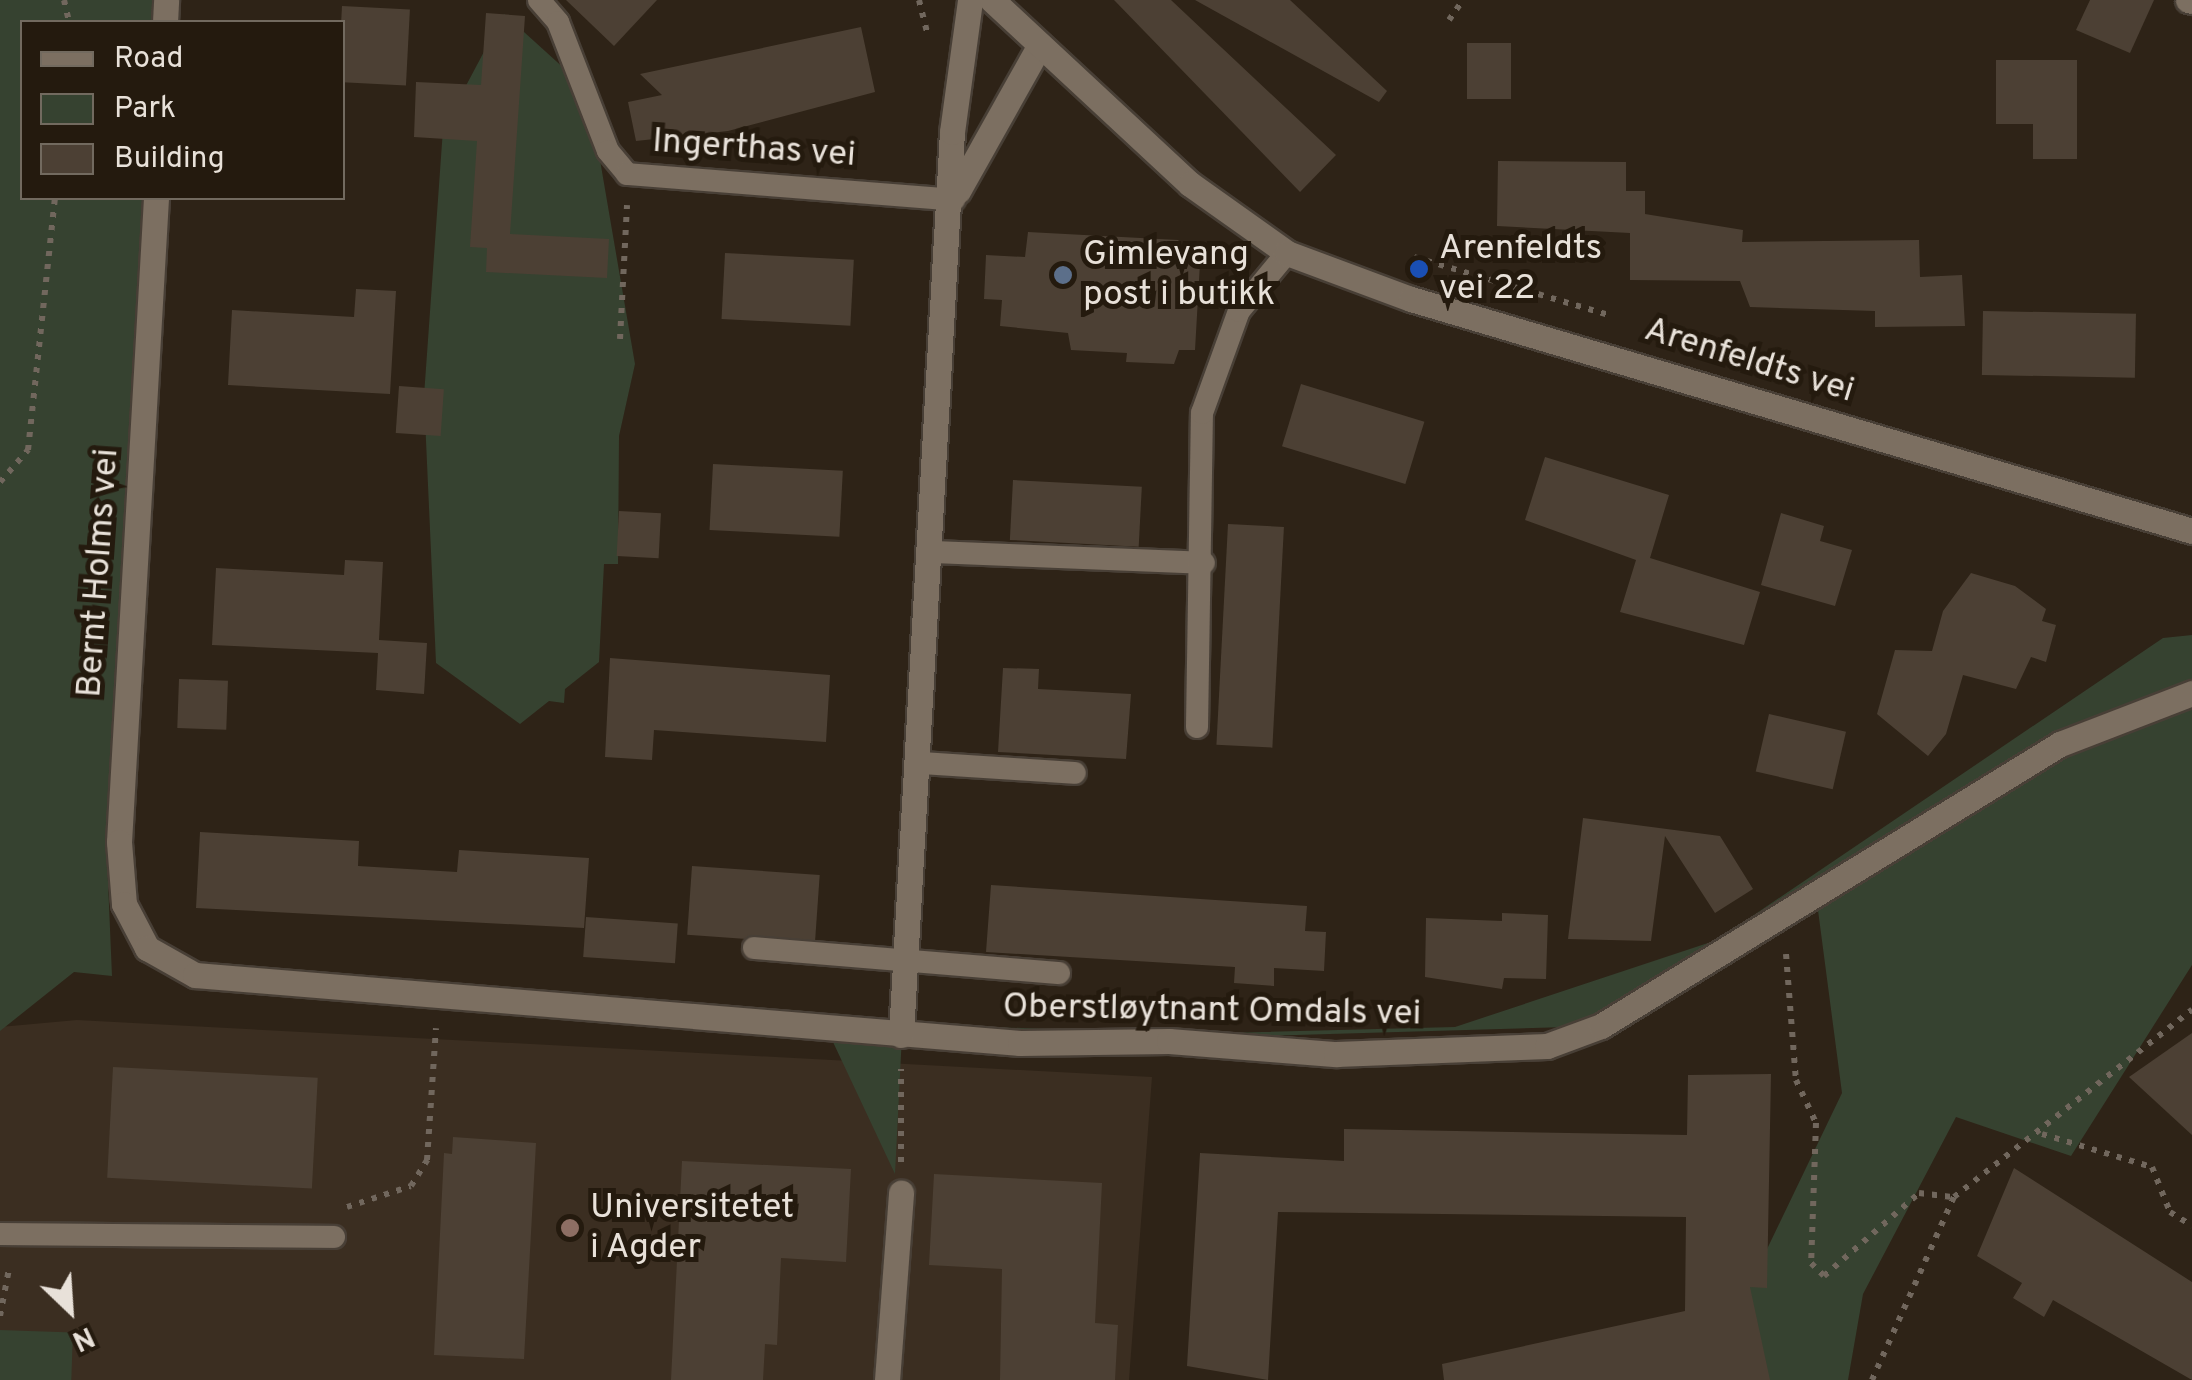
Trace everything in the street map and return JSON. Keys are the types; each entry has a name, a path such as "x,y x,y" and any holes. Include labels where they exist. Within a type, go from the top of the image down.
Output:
{"street":[{"path":"901,1035 954,200 957,75 970,0"},
{"name":"Arenfeldts vei","path":"992,0 1190,184 1287,253 1411,299 2192,531"},
{"path":"954,200 1040,45"},
{"name":"Bernt Holms vei","path":"148,948 124,904 119,842 156,200"},
{"name":"Oberstløytnant Omdals vei","path":"148,948 195,975 267,988 438,996 901,1035 1336,1054 1546,1046 1600,1026 2060,744 2192,693"},
{"path":"888,1380 901,1193"}],"lane":[{"name":"Ingerthas vei","path":"539,0 558,22 608,151 628,174 954,200"},
{"path":"1197,727 1204,563 1202,413 1214,362 1264,272 1287,253"},
{"path":"932,552 1204,563"},
{"path":"921,763 1075,773"},
{"path":"754,948 908,956 1059,972"},
{"path":"7,1234 334,1237"}],"path":[{"path":"1449,20 1463,0"},
{"path":"620,338 628,174"},
{"path":"0,482 28,450 55,200"},
{"path":"1405,255 1613,317"},
{"path":"1786,912 1796,1080 1816,1122 1812,1263 1824,1276 1920,1193 1954,1197"},
{"path":"334,1237 349,1203 410,1186 427,1160 438,996"},
{"path":"1872,1380 1954,1197 2192,1010"},
{"path":"901,1035 901,1193"},
{"path":"2040,1133 2152,1167 2170,1212 2192,1226"},
{"path":"0,1316 7,1234"}],"shaded area":[{"name":"Universitetet i Agder","path":"77,1020 1152,1077 1129,1380 0,1380 0,1027"}],"green space":[{"path":"0,0 167,0 166,20 20,20 20,200 158,200 107,858 112,976 74,972 0,1031"},
{"path":"504,14 588,90 635,364 619,436 618,564 604,564 599,662 565,689 564,703 549,701 520,724 436,663 424,396 443,129"},
{"path":"2192,635 2192,965 2071,1156 1956,1117 1863,1294 1848,1380 1645,1380 1744,1297 1842,1093 1816,895 1601,1026 1020,1043 902,1035 895,1174 825,1025 691,1016 1185,1034 1455,1027 1717,940 2163,638"},
{"path":"0,1330 73,1333 71,1380 0,1380"}],"building":[{"path":"566,0 657,0 614,46"},
{"path":"1114,0 1171,0 1336,155 1300,192"},
{"path":"1195,0 1290,0 1387,91 1379,102"},
{"path":"2090,0 2154,0 2130,53 2076,30"},
{"path":"342,6 410,10 406,85 345,82"},
{"path":"486,13 525,16 510,234 609,239 607,278 486,272 487,248 470,247 477,141 414,137 416,82 481,85"},
{"path":"861,27 875,92 728,131 636,141 628,102 662,95 640,74"},
{"path":"1467,43 1511,43 1511,99 1467,99"},
{"path":"1996,60 2077,60 2077,159 2033,159 2033,124 1996,124"},
{"path":"1498,161 1626,162 1626,191 1645,191 1645,214 1743,230 1742,242 1919,240 1920,277 1962,275 1965,326 1875,327 1875,311 1750,307 1740,281 1630,280 1630,233 1497,226"},
{"path":"1028,232 1178,240 1200,263 1195,350 1179,350 1174,364 1126,362 1127,353 1071,350 1068,333 1000,326 1002,300 984,299 986,255 1025,257"},
{"path":"725,253 854,260 850,326 722,319"},
{"path":"356,289 396,291 390,394 228,385 232,310 354,317"},
{"path":"1983,311 2136,314 2135,378 1982,375"},
{"path":"1301,384 1424,422 1405,484 1282,446"},
{"path":"399,386 444,389 441,436 396,433"},
{"path":"1545,457 1669,495 1650,558 1760,592 1744,645 1620,612 1636,560 1525,520"},
{"path":"713,464 843,471 839,537 710,530"},
{"path":"1013,480 1142,487 1139,547 1010,540"},
{"path":"619,511 661,513 659,558 617,556"},
{"path":"1781,513 1824,526 1820,541 1852,550 1835,606 1761,585"},
{"path":"1228,524 1284,527 1272,748 1216,745"},
{"path":"345,560 383,562 379,640 427,643 424,694 376,690 378,653 212,645 216,568 344,575"},
{"path":"1971,573 2015,586 2046,609 2042,621 2056,625 2046,662 2031,657 2016,689 1963,675 1946,734 1928,756 1877,714 1895,650 1932,651 1943,611"},
{"path":"610,658 830,675 826,742 654,730 652,760 605,757"},
{"path":"1003,668 1039,669 1038,689 1131,694 1126,759 998,752"},
{"path":"179,679 228,681 226,730 177,728"},
{"path":"1769,714 1846,732 1833,789 1756,771"},
{"path":"1583,818 1720,836 1753,889 1715,913 1665,836 1651,941 1568,939"},
{"path":"200,832 359,841 358,866 457,872 459,850 589,858 584,928 196,908"},
{"path":"692,866 820,875 815,944 687,935"},
{"path":"991,885 1307,906 1305,931 1326,932 1324,971 1274,968 1274,986 1234,983 1235,967 986,952"},
{"path":"1502,913 1548,915 1546,979 1504,978 1502,989 1425,977 1426,918 1502,921"},
{"path":"586,917 678,923 675,963 583,957"},
{"path":"2192,1033 2192,1135 2129,1077"},
{"path":"113,1067 318,1078 312,1189 107,1178"},
{"path":"1771,1074 1767,1288 1750,1287 1770,1380 1444,1380 1442,1364 1685,1311 1686,1217 1278,1212 1268,1380 1187,1366 1200,1153 1344,1161 1344,1129 1687,1135 1688,1075"},
{"path":"453,1137 536,1143 524,1359 434,1355 444,1153 452,1154"},
{"path":"682,1161 851,1169 846,1262 781,1258 777,1345 765,1344 763,1380 671,1380"},
{"path":"2014,1168 2192,1282 2192,1380 2053,1300 2044,1317 2013,1298 2022,1283 1977,1256"},
{"path":"934,1174 1102,1183 1095,1323 1118,1325 1115,1380 1000,1380 1002,1269 929,1265"}],"place":[{"name":"Arenfeldts vei 22","path":"1419,269"},
{"name":"Gimlevang post i butikk","path":"1063,275"},
{"name":"Universitetet i Agder","path":"570,1228"}]}
